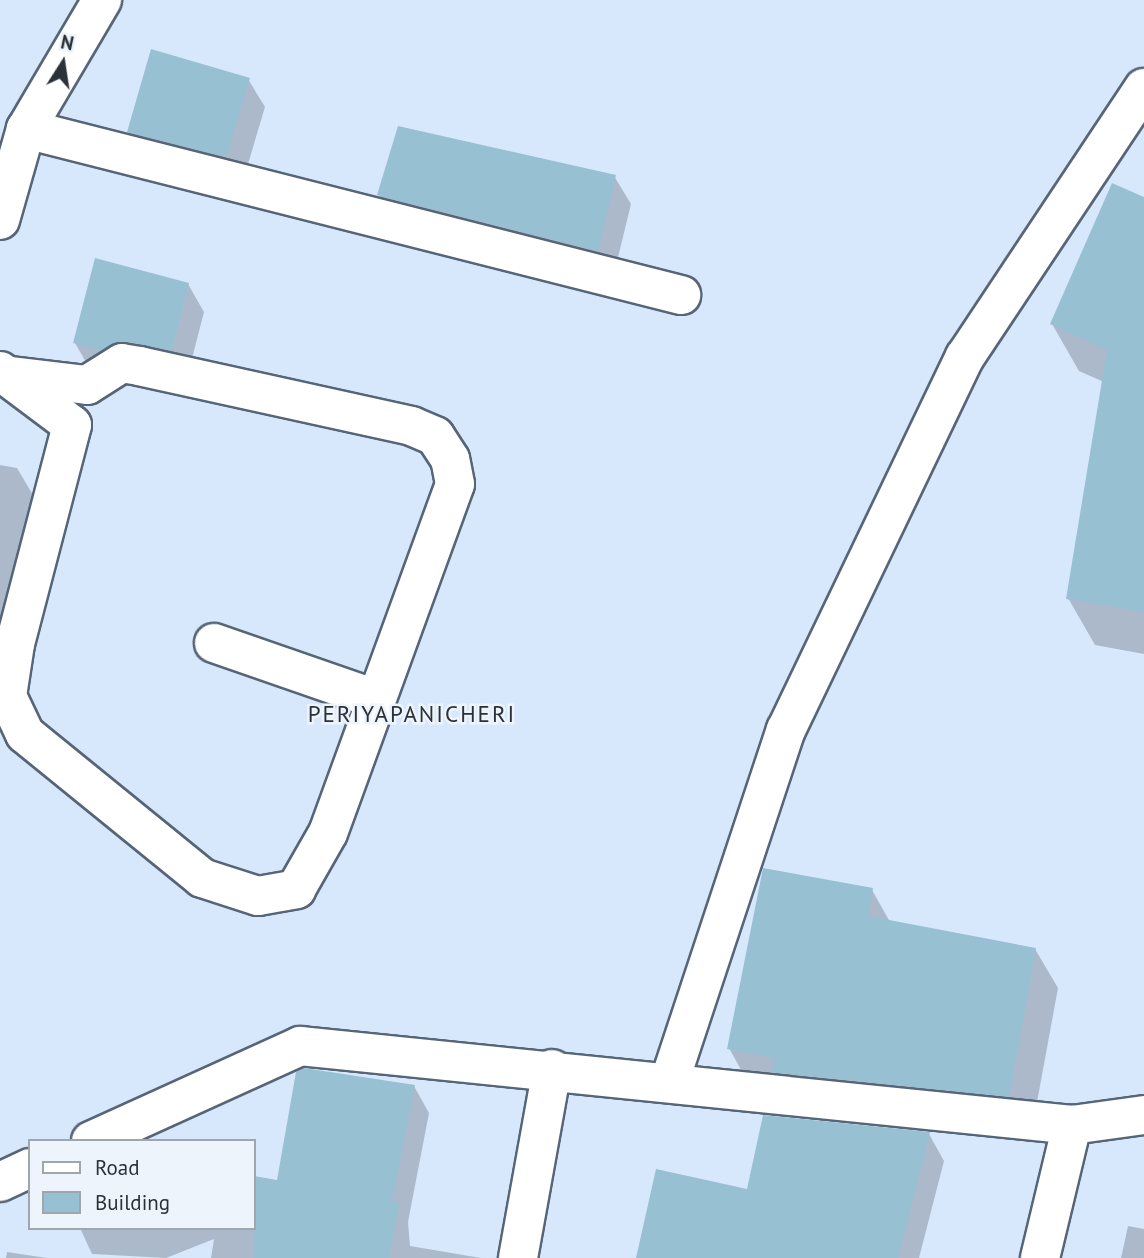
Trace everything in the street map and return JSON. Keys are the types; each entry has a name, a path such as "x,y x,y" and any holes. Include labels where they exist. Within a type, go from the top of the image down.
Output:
{"street":[{"path":"0,220 15,154 102,0"},
{"path":"670,1080 786,730 965,358 1143,90"},
{"path":"15,154 681,295"},
{"path":"122,363 412,426 435,436 454,470 455,484 376,699 319,855 296,889 278,897 202,878 25,734 7,696 15,644 71,400 122,363"},
{"path":"6,373 71,400"},
{"path":"214,643 376,699"},
{"path":"95,1139 300,1046 670,1080 1072,1125 1144,1115"},
{"path":"518,1258 552,1069"},
{"path":"1040,1258 1072,1125"},
{"path":"0,1182 28,1169"}],"building":[{"path":"151,49 250,78 226,157 127,132"},
{"path":"398,126 616,175 598,251 377,195"},
{"path":"1112,183 1144,197 1144,612 1066,599 1107,350 1050,324"},
{"path":"95,258 189,283 172,351 126,341 101,350 73,343"},
{"path":"763,868 873,888 868,916 1036,948 1009,1097 772,1072 775,1058 727,1049"},
{"path":"304,1068 415,1085 392,1201 399,1203 389,1258 254,1258 256,1176 277,1180 296,1072"},
{"path":"763,1115 930,1132 898,1258 636,1258 656,1169 747,1189"}],"district":[{"name":"PERIYAPANICHERI","path":"412,714"}]}
